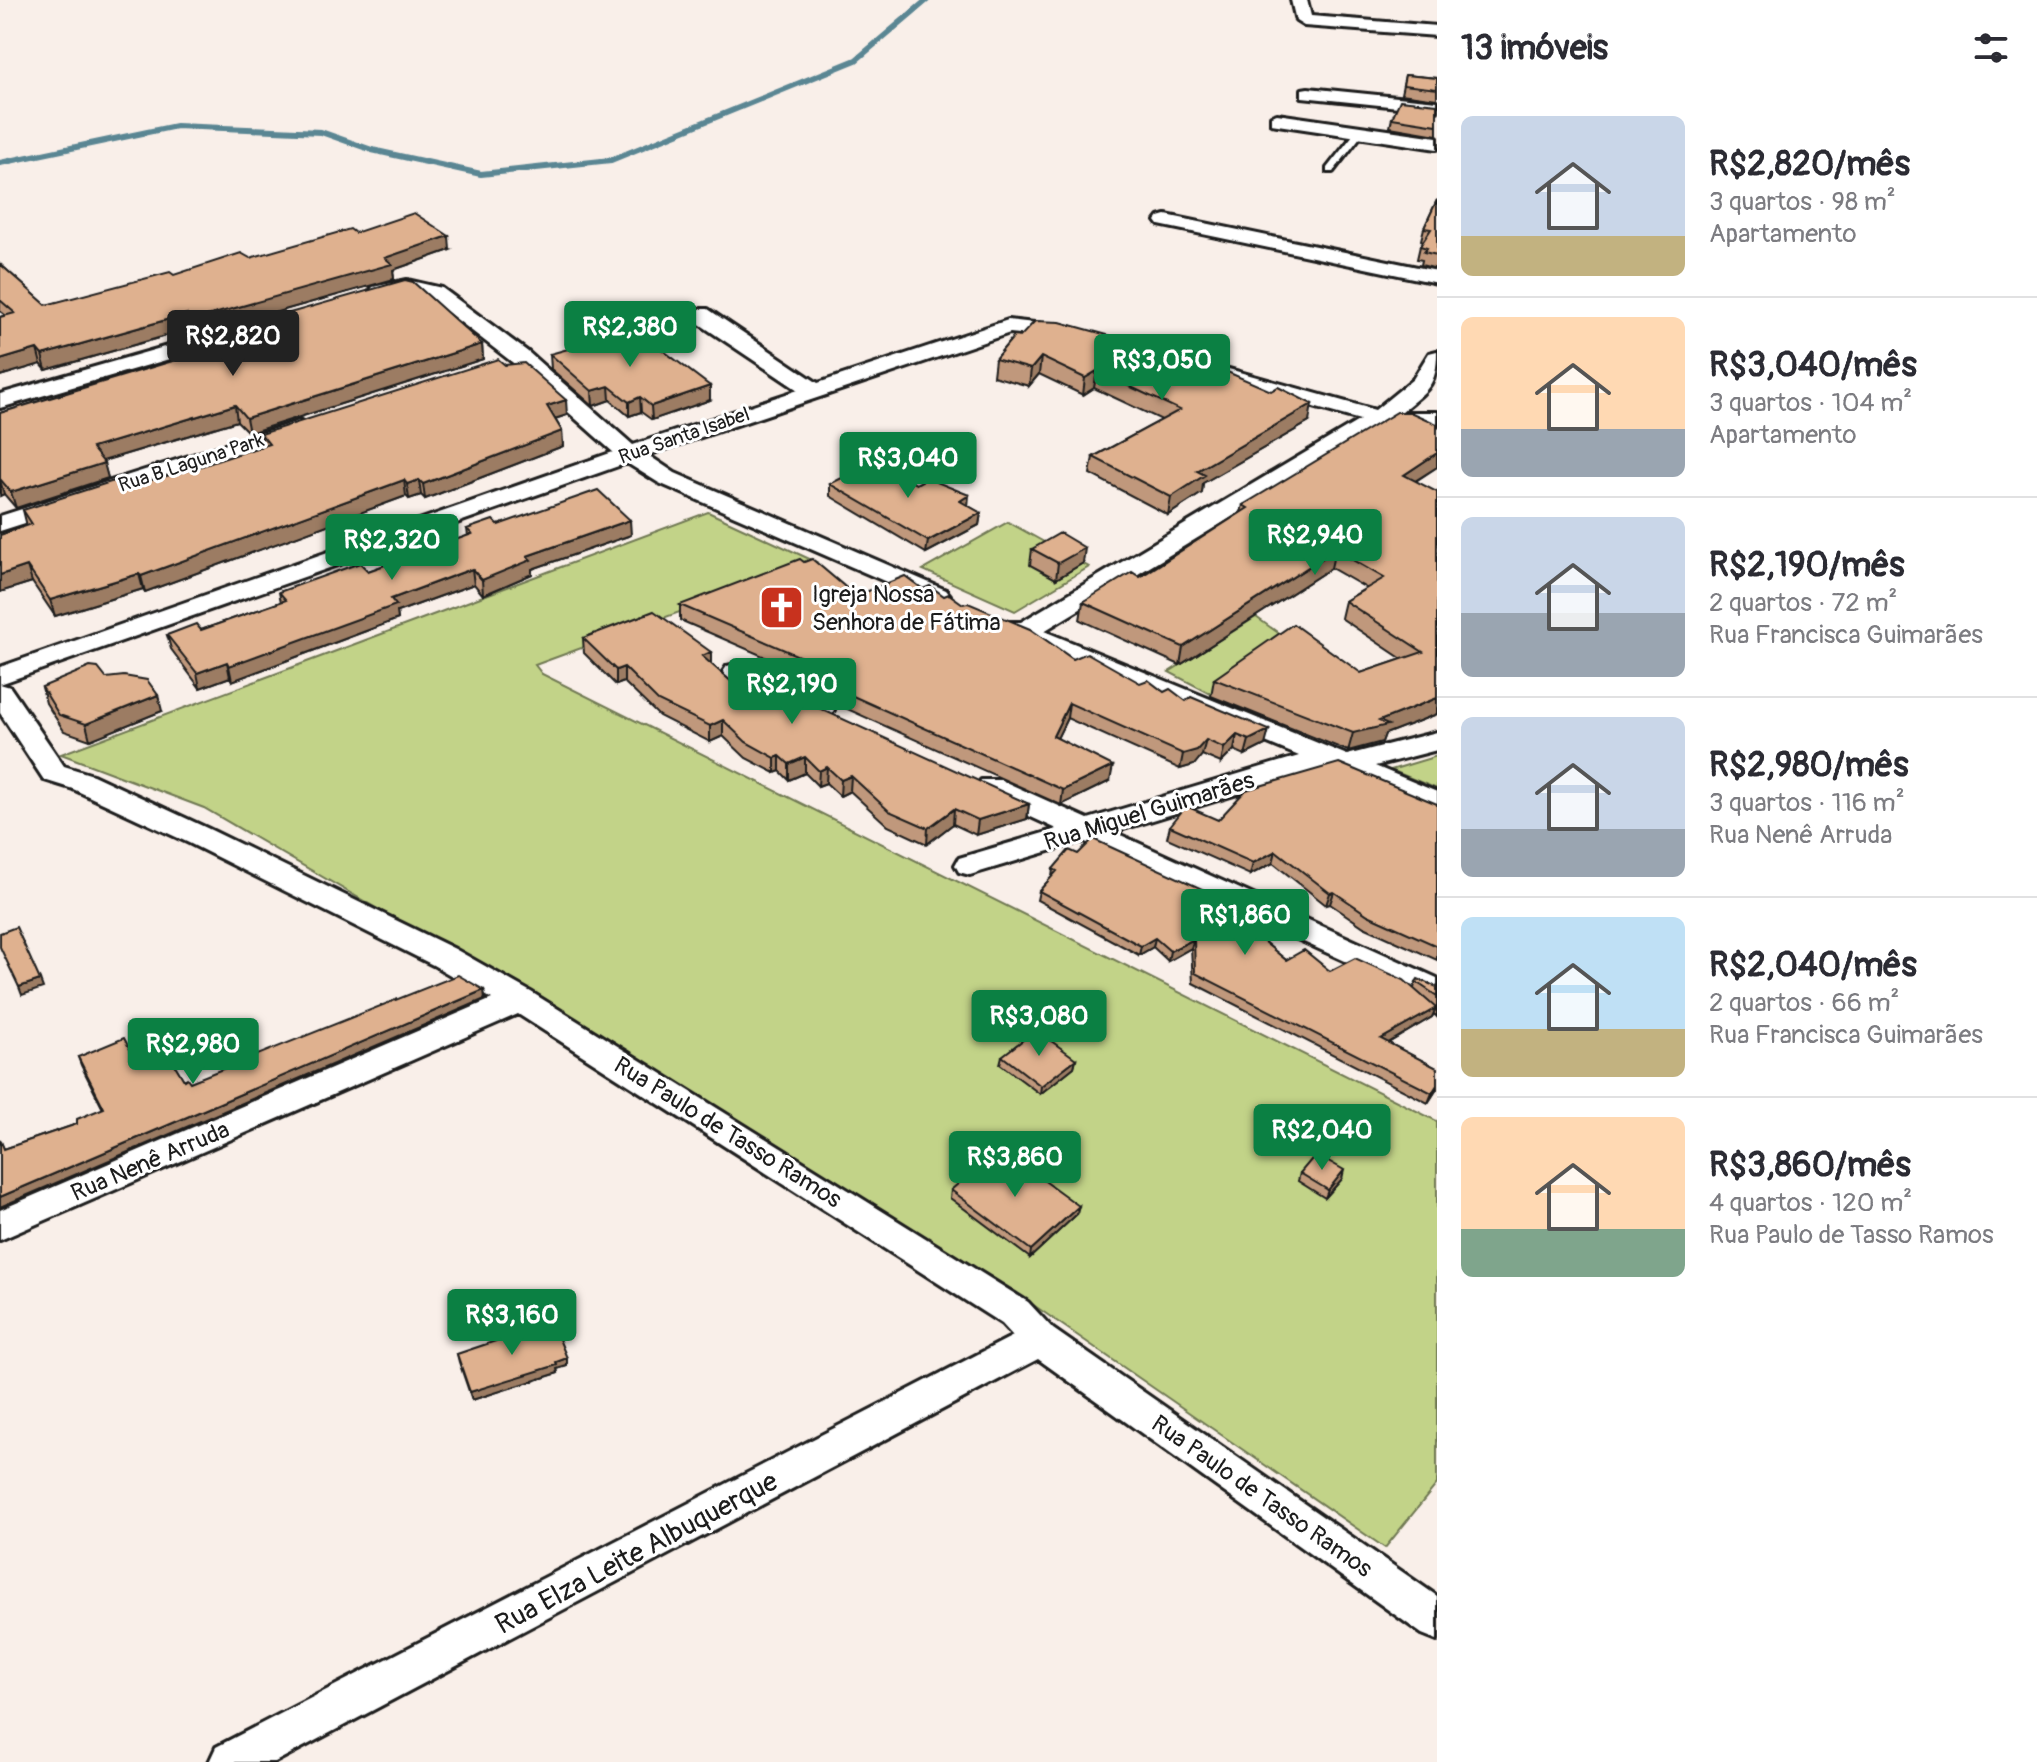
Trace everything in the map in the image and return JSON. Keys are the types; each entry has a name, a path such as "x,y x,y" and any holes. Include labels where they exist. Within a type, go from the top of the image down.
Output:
{"street":[{"path":"1299,0 1304,21 1437,31"},
{"path":"1308,93 1437,106"},
{"path":"1277,120 1437,143"},
{"path":"1166,221 1437,277"},
{"path":"360,297 407,286 435,292 520,357 629,454 667,478 966,608"},
{"path":"700,314 815,391"},
{"name":"Rua Santa Isabel","path":"0,676 629,454 1008,326 1041,327 1090,339"},
{"path":"0,401 255,327"},
{"path":"490,366 520,357"},
{"path":"1023,632 1379,418 1422,383 1437,358"},
{"path":"1196,368 1379,418 1437,419"},
{"name":"Rua B Laguna Park","path":"0,524 327,419"},
{"path":"995,620 1437,803"},
{"path":"736,672 848,722"},
{"name":"Rua Paulo de Tasso Ramos","path":"0,693 54,773 83,782 199,836 444,957 520,1000 1015,1313 1040,1340 1437,1620"},
{"name":"Rua Miguel Guimarães","path":"970,865 1336,761 1437,741"},
{"path":"961,773 1437,991"},
{"name":"Rua Nenê Arruda","path":"0,1226 520,1000"},
{"name":"Rua Elza Leite Albuquerque","path":"231,1762 1040,1340"}],"lane":[{"path":"1330,170 1360,132"}],"green space":[{"path":"708,512 816,562 535,665 542,674 1437,1121 1437,1484 1385,1548 1032,1304 529,997 204,808 61,754"},
{"path":"1008,522 1089,567 1015,611 923,570"},
{"path":"1256,617 1291,642 1213,695 1169,672"},
{"path":"1437,756 1437,789 1391,770"}],"building":[{"path":"1405,75 1437,78 1437,89 1403,85"},
{"path":"1400,100 1437,104 1437,125 1392,118"},
{"path":"1437,200 1437,255 1424,252 1427,248 1420,246 1431,229 1424,228"},
{"path":"414,213 449,236 385,258 392,264 189,321 187,314 42,355 37,349 0,360 0,317 15,313 0,300 0,264 46,305 170,272 174,275 241,253 250,258 350,229 355,233"},
{"path":"405,280 413,282 482,344 246,418 235,405 92,448 104,463 11,492 0,479 0,413 199,353 195,340"},
{"path":"1035,321 1060,322 1140,344 1180,363 1189,358 1202,361 1271,391 1278,387 1312,404 1197,471 1205,475 1171,497 1093,457 1180,410 1097,371 1085,378 1041,357 1031,369 995,359 1014,336 1020,337"},
{"path":"636,330 710,386 651,406 640,397 629,402 609,386 592,391 550,354"},
{"path":"498,359 505,365 524,363 566,400 547,406 562,431 423,484 419,480 407,484 404,480 141,576 139,574 50,600 27,566 0,575 0,535 32,524 23,510 117,480 122,488 192,469 269,444 261,434"},
{"path":"1397,412 1410,412 1437,424 1437,453 1404,475 1437,492 1437,698 1379,721 1388,725 1353,733 1214,679 1293,624 1361,673 1423,652 1345,601 1384,578 1335,550 1183,647 1083,602 1132,572 1140,577 1248,508 1243,505"},
{"path":"875,461 916,484 927,478 969,495 960,501 981,513 928,541 830,484"},
{"path":"598,490 630,520 527,556 531,560 482,580 472,569 458,574 391,599 396,605 229,666 227,662 197,673 167,635 196,624 201,630 286,600 279,592 360,563 368,571 472,534 467,529 493,520 498,525"},
{"path":"1060,533 1085,548 1058,563 1032,549"},
{"path":"800,559 804,562 812,559 856,596 905,576 923,589 930,586 944,596 949,594 963,604 968,603 1030,629 1073,659 1087,653 1140,683 1148,680 1164,692 1170,689 1186,701 1191,697 1269,730 1249,740 1237,735 1224,748 1206,740 1197,750 1183,754 1069,703 1053,736 1113,766 1063,790 817,680 836,672 680,605"},
{"path":"654,611 711,652 702,656 741,690 754,684 771,699 786,693 1029,804 978,820 954,809 928,828 889,811 851,776 841,780 827,767 819,771 805,757 789,764 780,756 775,758 746,742 723,720 710,726 658,701 624,667 616,670 583,638"},
{"path":"90,667 98,668 106,678 124,676 147,680 158,695 86,724 59,715 42,687"},
{"path":"1339,763 1437,804 1437,946 1368,915 1334,892 1330,893 1276,851 1253,863 1170,826 1186,806 1218,820 1246,790"},
{"path":"1093,839 1211,893 1239,917 1236,919 1286,960 1304,950 1330,971 1355,958 1404,980 1436,1008 1381,1039 1437,1068 1437,1085 1432,1093 1195,973 1194,939 1170,951 1155,938 1141,946 1039,891 1057,871 1053,869 1069,850 1078,854"},
{"path":"16,927 40,980 19,987 0,947 0,933"},
{"path":"458,975 484,990 0,1197 0,1139 4,1149 77,1124 77,1119 104,1108 78,1057 124,1038 133,1055 163,1045 184,1080 187,1078 190,1082"},
{"path":"1418,979 1437,987 1437,996 1416,982"},
{"path":"1036,1030 1076,1059 1041,1086 1002,1056"},
{"path":"996,1151 1006,1157 1009,1155 1079,1206 1031,1250 951,1190"},
{"path":"1316,1154 1344,1170 1328,1190 1300,1173"},
{"path":"552,1322 567,1358 556,1362 557,1365 470,1392 457,1354"}],"waterway":[{"path":"0,163 176,126 321,132 372,150 481,174 611,160 856,60 927,0"}],"place":[{"name":"Igreja Nossa Senhora de Fátima","path":"781,608"}]}
